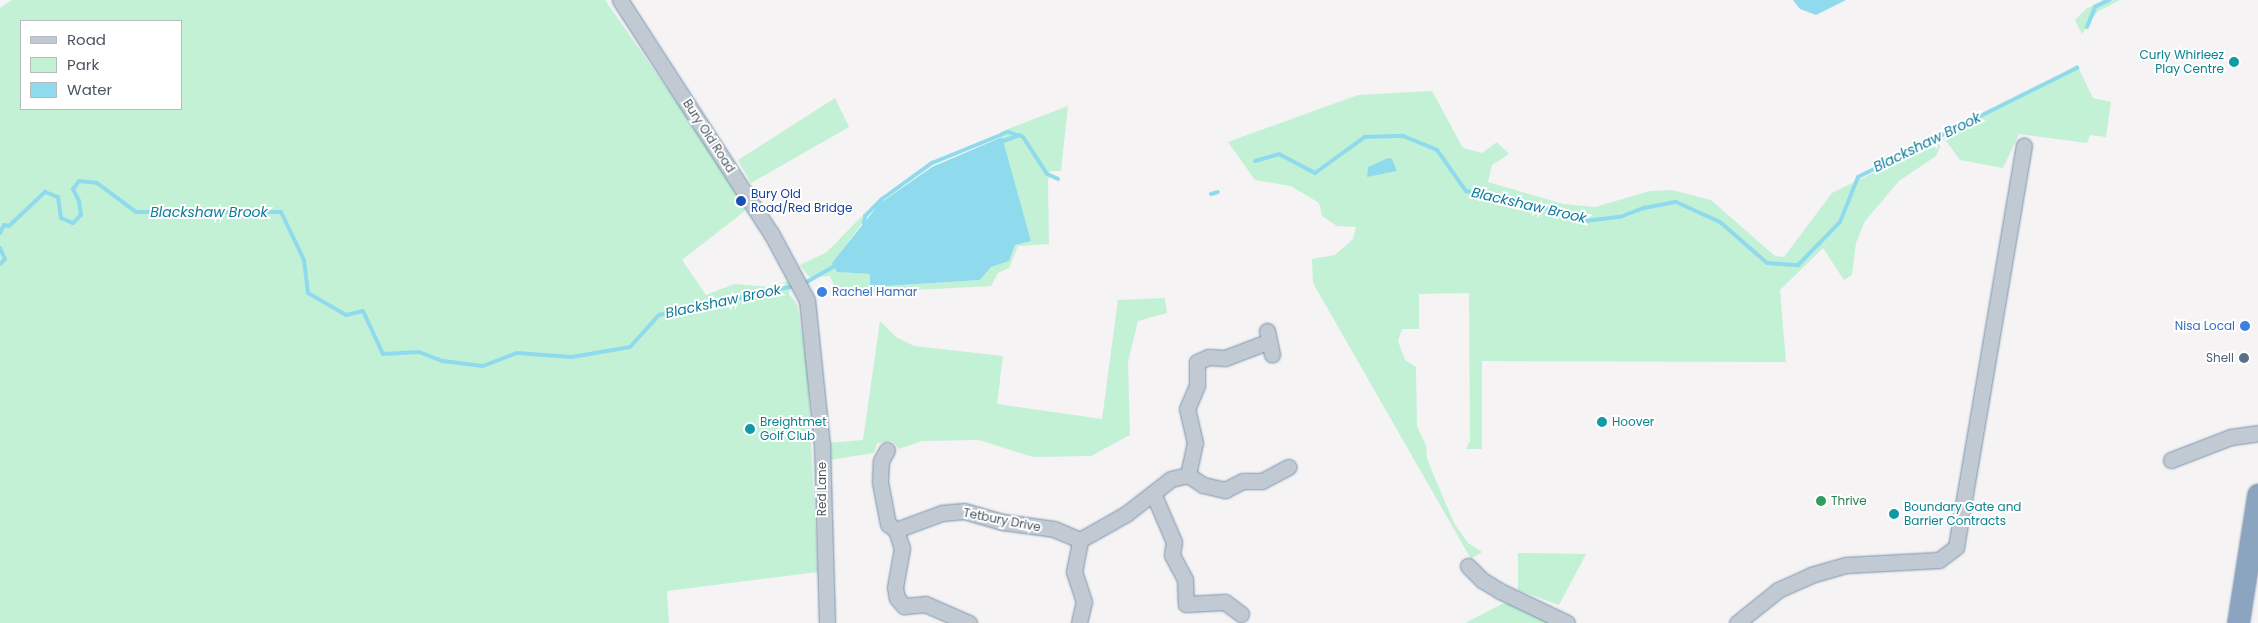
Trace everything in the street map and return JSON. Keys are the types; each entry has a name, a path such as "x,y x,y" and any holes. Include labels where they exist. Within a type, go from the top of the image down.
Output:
{"highway":[{"path":"2226,623 2253,556 2258,495"},
{"path":"2238,623 2244,576"}],"street":[{"name":"Bury Old Road","path":"620,0 795,274 806,297"},
{"path":"1737,623 1778,590 1810,575 1857,564 1939,560 1952,553 2024,146"},
{"name":"Red Lane","path":"806,297 822,445 827,623"},
{"path":"1188,475 1195,443 1187,409 1197,386 1197,362 1208,356 1225,358 1269,343"},
{"path":"2171,460 2231,437 2258,433"},
{"path":"887,450 881,460 880,482 888,524 896,530 902,548 896,587 897,598 904,606 925,604 972,620"},
{"path":"1079,623 1084,602 1074,572 1080,540 1126,514 1171,479 1188,475 1203,485 1225,490 1243,482 1262,481 1291,466"},
{"path":"1153,493 1174,542 1172,555 1185,579 1184,609 1225,602 1244,613"},
{"name":"Tetbury Drive","path":"896,530 942,513 964,511 1004,522 1054,530 1080,540"},
{"path":"1468,566 1482,580 1500,591 1567,623"}],"green space":[{"name":"Breightmet Golf Club","path":"12,0 605,0 722,167 746,210 682,260 706,295 734,284 769,287 788,281 791,287 789,294 797,304 807,366 818,572 667,591 669,623 0,623 0,8"},
{"path":"2103,0 2120,0 2097,12 2082,34 2075,20 2086,9"},
{"path":"2077,65 2093,98 2111,102 2106,137 2090,135 2087,143 2019,134 2003,168 1960,160 1944,138"},
{"path":"1432,91 1463,148 1482,153 1497,142 1509,154 1492,165 1488,182 1563,204 1595,207 1650,191 1672,190 1711,200 1775,256 1784,257 1832,193 1944,138 1936,156 1899,181 1865,221 1856,243 1852,275 1844,280 1823,248 1780,290 1786,362 1482,361 1482,449 1466,449 1470,441 1469,293 1419,294 1419,329 1402,329 1398,341 1405,360 1416,367 1417,426 1426,446 1427,459 1454,523 1468,543 1482,552 1471,559 1313,283 1312,259 1335,255 1353,239 1356,227 1337,226 1322,216 1319,203 1291,186 1255,180 1228,142 1358,95"},
{"path":"835,98 849,127 751,183 738,160"},
{"path":"1068,106 1061,171 1050,171 1048,181 1049,244 1018,246 1009,268 998,273 991,286 838,294 830,276 810,278 800,265 827,252 862,216 863,222 833,263 837,272 870,274 870,287 980,280 991,267 1009,261 1015,245 1031,241 1000,132"},
{"path":"1165,298 1167,313 1138,321 1128,362 1130,435 1091,456 1033,457 979,440 922,441 899,449 892,441 877,443 874,453 829,460 828,443 863,440 880,321 896,337 914,346 1003,356 997,404 1102,419 1118,300"},
{"path":"1518,553 1586,554 1559,605 1518,590"},
{"path":"1511,603 1549,623 1465,623 1502,604"}],"water":[{"path":"1793,0 1846,0 1816,15 1800,9"},
{"path":"1002,137 1031,241 1015,245 1009,261 991,267 980,280 870,287 870,274 837,272 832,263 879,204 932,167"},
{"path":"1388,158 1392,159 1397,171 1367,177 1368,167"}],"waterway":[{"name":"Blackshaw Brook","path":"2087,27 2095,7 2109,0"},
{"name":"Blackshaw Brook","path":"1255,161 1279,154 1315,173 1365,137 1403,136 1437,150 1466,191 1533,204 1585,221 1620,217 1644,208 1676,202 1720,222 1767,263 1798,265 1840,222 1858,177 2077,68"},
{"name":"Blackshaw Brook","path":"864,224 865,216 882,199 932,163 1008,132 1023,137 1047,174 1058,179"},
{"path":"1003,141 1020,135"},
{"name":"Blackshaw Brook","path":"0,233 4,225 9,226 45,192 58,197 61,218 73,223 81,215 79,201 73,189 79,181 97,183 136,212 281,212 304,260 308,293 346,315 363,311 383,354 419,352 443,361 483,366 517,353 572,357 630,347 659,315 794,286"},
{"name":"Blackshaw Brook","path":"1211,194 1218,192"},
{"name":"Blackshaw Brook","path":"0,248 5,259 0,264"},
{"name":"Blackshaw Brook","path":"803,284 838,264"}],"place":[{"name":"Curly Whirleez Play Centre","path":"2234,62"},
{"name":"Bury Old Road/Red Bridge","path":"741,201"},
{"name":"Rachel Hamar","path":"822,292"},
{"name":"Nisa Local","path":"2245,326"},
{"name":"Shell","path":"2244,358"},
{"name":"Hoover","path":"1602,422"},
{"name":"Breightmet Golf Club","path":"750,429"},
{"name":"Thrive","path":"1821,501"},
{"name":"Boundary Gate and Barrier Contracts","path":"1894,514"}]}
